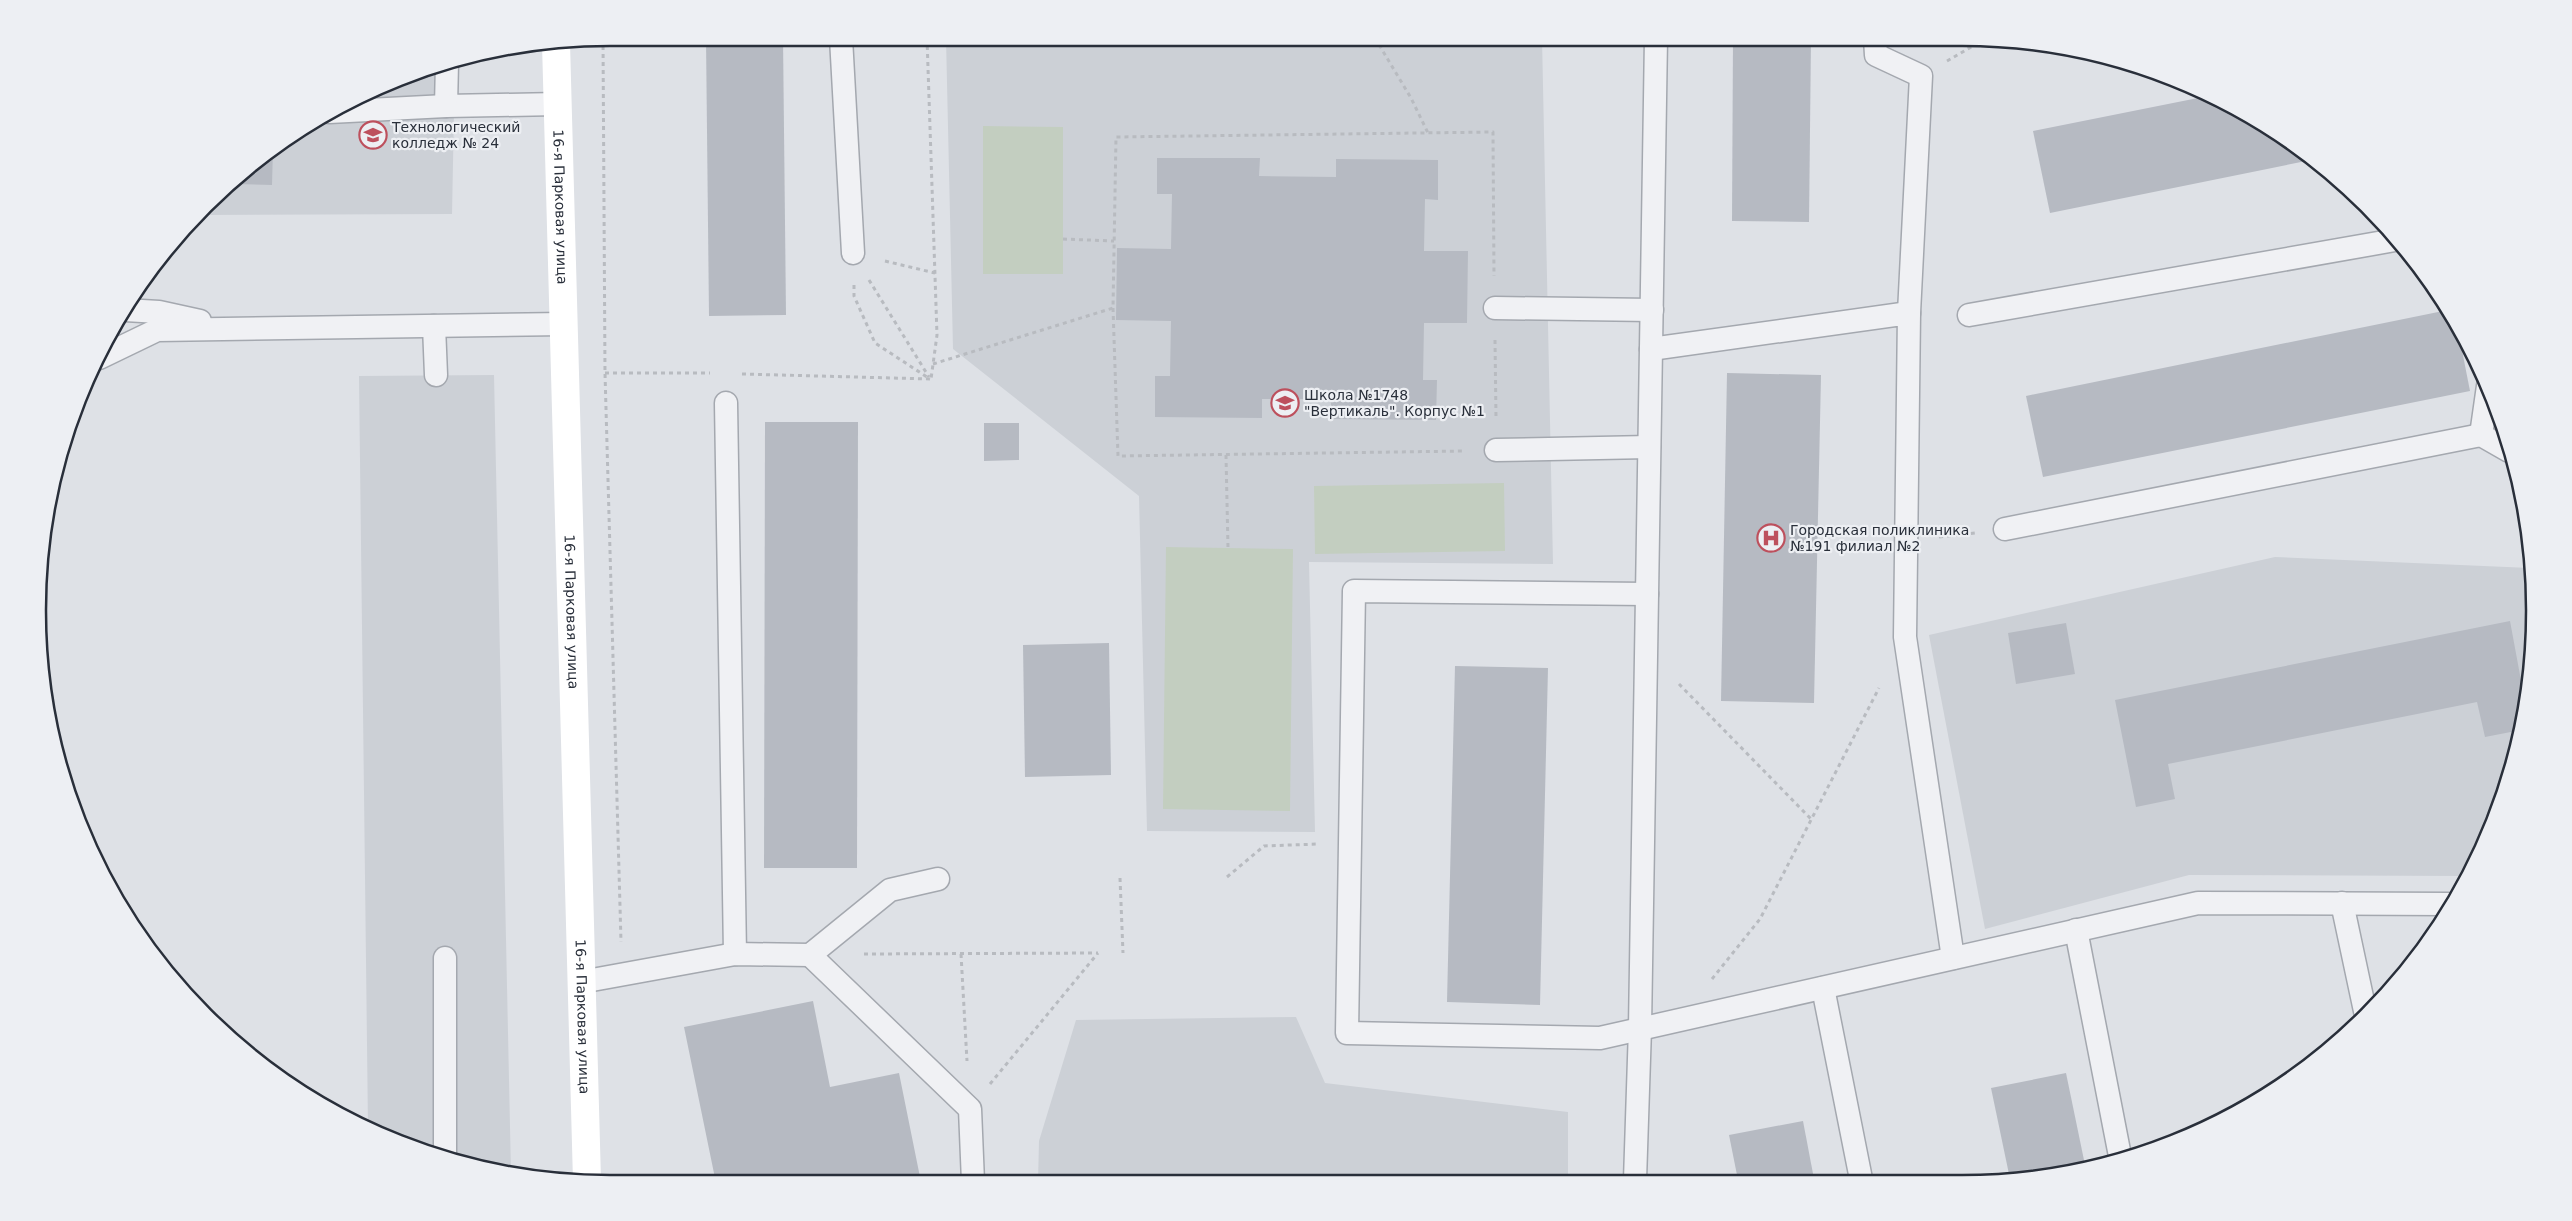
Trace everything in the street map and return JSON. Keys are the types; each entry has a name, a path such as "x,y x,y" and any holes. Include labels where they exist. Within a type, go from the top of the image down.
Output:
{"main road":[{"name":"16-я Парковая улица","path":"556,49 587,1174"}],"lane":[{"path":"841,46 852,253"},
{"path":"1635,1175 1640,1028 1656,46"},
{"path":"1875,46 1876,55 1921,76 1898,543 1905,638 1953,958"},
{"path":"446,106 447,70"},
{"path":"348,111 446,106 558,104"},
{"path":"1968,315 2388,241"},
{"path":"1495,308 1652,310"},
{"path":"133,310 159,312 239,329"},
{"path":"1651,349 1910,313"},
{"path":"108,354 157,330 564,324"},
{"path":"434,326 436,375"},
{"path":"2481,435 2486,402"},
{"path":"726,403 735,954"},
{"path":"2005,529 2481,435 2502,447"},
{"path":"1496,450 1649,447"},
{"path":"1647,594 1354,591 1347,1032 1600,1038 2198,903 2443,904"},
{"path":"581,982 735,954 810,955 890,890 938,879"},
{"path":"2342,904 2364,1005"},
{"path":"2076,930 2119,1152"},
{"path":"810,955 970,1109 973,1175"},
{"path":"445,958 445,1150"},
{"path":"1823,988 1860,1175"}],"path":[{"path":"603,46 605,373 622,975"},
{"path":"929,46 937,335 931,379"},
{"path":"1380,46 1411,98 1428,133"},
{"path":"1921,76 1972,46"},
{"path":"1493,132 1496,450 1118,456 1113,308 1114,241 1116,137 1493,132"},
{"path":"1063,239 1114,241"},
{"path":"852,253 935,273"},
{"path":"852,253 931,379"},
{"path":"852,253 854,296 875,343 931,379"},
{"path":"933,364 1113,308"},
{"path":"605,373 714,374"},
{"path":"733,374 931,379"},
{"path":"1226,455 1228,548"},
{"path":"1898,543 2005,529"},
{"path":"1681,1019 1760,919 1905,638"},
{"path":"1646,651 1811,819"},
{"path":"1227,877 1264,846 1318,844 1350,815"},
{"path":"1120,878 1123,953"},
{"path":"810,955 1098,953 970,1109"},
{"path":"961,954 970,1109"}],"shaded area":[{"name":"Школа №1748 \"Вертикаль\". Корпус №1","path":"946,46 1542,46 1553,564 1309,562 1315,832 1147,831 1139,496 953,349"},
{"name":"Технологический колледж № 24","path":"455,68 452,214 209,215 238,186 267,163 297,141 328,122 361,104 395,89"},
{"path":"494,375 511,1166 464,1156 429,1145 368,1120 359,376"},
{"path":"2275,557 2524,568 2525,574 2525,647 2515,721 2507,757 2496,792 2483,826 2459,876 2189,875 1985,929 1929,635"},
{"path":"1296,1017 1325,1083 1568,1112 1568,1175 1038,1175 1039,1141 1076,1020"}],"green space":[{"path":"983,126 1063,127 1063,274 983,274"},
{"path":"1504,483 1505,551 1315,554 1314,486"},
{"path":"1166,547 1293,549 1290,811 1163,809"}],"building":[{"path":"706,46 783,46 786,315 709,316"},
{"path":"1733,46 1811,46 1809,222 1732,221"},
{"path":"2198,98 2244,122 2303,162 2050,213 2033,131"},
{"path":"1157,158 1260,158 1259,176 1336,177 1336,159 1438,160 1438,200 1425,199 1424,251 1468,251 1467,323 1424,323 1423,380 1437,380 1436,420 1331,419 1331,399 1262,399 1262,418 1155,417 1155,376 1170,376 1171,321 1116,320 1117,248 1171,249 1172,194 1157,194"},
{"path":"273,159 272,185 240,184"},
{"path":"2440,312 2462,350 2470,391 2043,477 2026,396"},
{"name":"Городская поликлиника №191 филиал №2","path":"1727,373 1821,375 1814,703 1721,701"},
{"path":"765,422 858,422 857,868 764,868"},
{"path":"984,423 1019,423 1019,460 984,461"},
{"path":"2510,621 2521,682 2513,732 2485,737 2477,702 2168,764 2175,799 2136,807 2115,700"},
{"path":"2066,623 2075,674 2016,684 2008,633"},
{"path":"1109,643 1111,775 1025,777 1023,645"},
{"path":"1455,666 1548,668 1540,1005 1447,1002"},
{"path":"813,1001 830,1087 899,1073 920,1175 714,1175 684,1027"},
{"path":"2066,1073 2084,1161 2009,1173 1991,1088"},
{"path":"1803,1121 1813,1175 1737,1175 1729,1135"}],"place":[{"name":"Технологический колледж № 24","path":"373,135"},
{"name":"Школа №1748 \"Вертикаль\". Корпус №1","path":"1285,403"},
{"name":"Городская поликлиника №191 филиал №2","path":"1771,538"}]}
